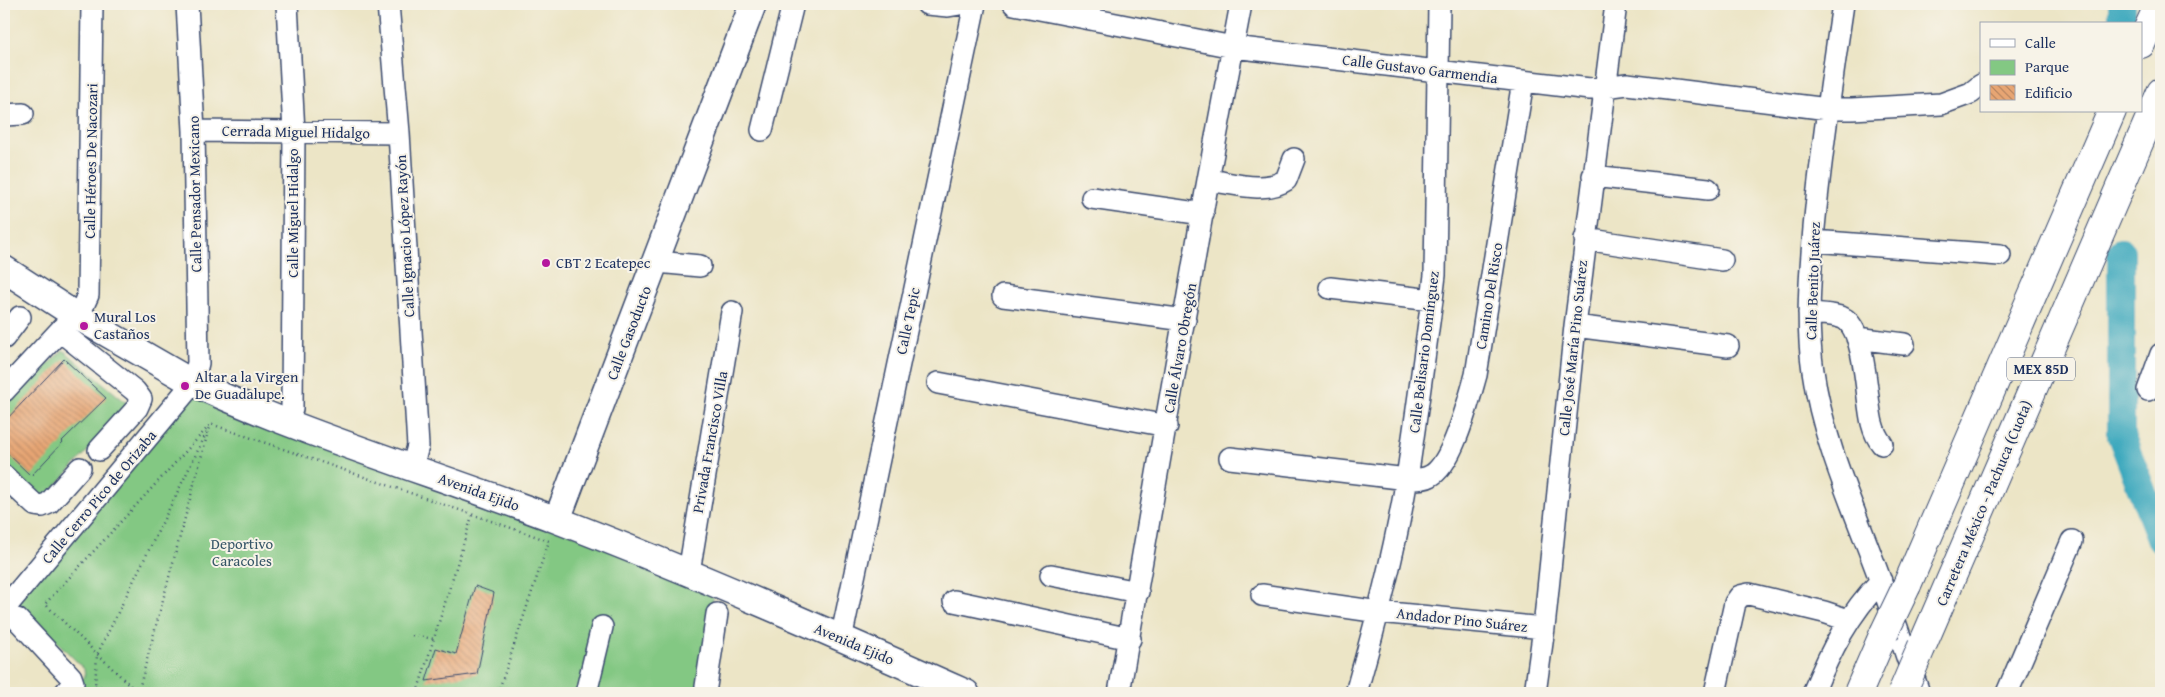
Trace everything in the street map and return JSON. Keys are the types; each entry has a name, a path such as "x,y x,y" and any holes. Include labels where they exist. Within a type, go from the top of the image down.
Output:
{"highway":[{"path":"2142,42 2159,4"},
{"name":"Carretera México - Pachuca (Cuota)","path":"1902,693 2161,92"},
{"name":"MEX 85D","path":"1858,693 1884,633 1894,583 2112,112"}],"main road":[{"name":"Calle Gasoducto","path":"557,520 657,262 753,4"},
{"name":"Avenida Ejido","path":"6,275 68,323 193,383 287,422 557,520 688,572 966,693"}],"street":[{"name":"Calle Héroes De Nacozari","path":"4,391 87,300 89,286 92,4"},
{"name":"Calle Pensador Mexicano","path":"187,4 194,131 198,362 193,383"},
{"name":"Calle Miguel Hidalgo","path":"287,4 294,132 292,409 287,422"},
{"name":"Calle Ignacio López Rayón","path":"388,4 399,133 418,446 412,468"},
{"path":"762,130 792,4"},
{"path":"927,4 948,6 960,4"},
{"name":"Calle Tepic","path":"841,639 975,4"},
{"name":"Calle Gustavo Garmendia","path":"1014,4 1233,47 1590,89 1627,84 1828,109 1941,104 1972,93 1980,86"},
{"name":"Calle Álvaro Obregón","path":"1119,693 1167,426 1208,180 1241,4"},
{"name":"Calle Belisario Domínguez","path":"1356,693 1379,612 1407,479 1432,300 1435,275 1439,4"},
{"name":"Calle José María Pino Suárez","path":"1535,693 1544,628 1585,239 1616,4"},
{"name":"Calle Benito Juárez","path":"1843,4 1828,109 1813,242 1809,313 1813,371 1821,413 1831,448 1894,583 1919,693"},
{"name":"Camino Del Risco","path":"1230,458 1407,479 1423,478 1437,471 1452,446 1466,410 1481,351 1523,81"},
{"name":"Cerrada Miguel Hidalgo","path":"194,131 399,133"},
{"path":"1208,180 1260,187 1272,186 1286,180 1294,159"},
{"path":"1593,176 1708,189"},
{"path":"1092,198 1203,214"},
{"path":"1585,239 1722,260"},
{"path":"1813,242 2000,255"},
{"path":"657,262 700,266"},
{"path":"1330,288 1432,300"},
{"path":"1003,296 1185,320"},
{"name":"Privada Francisco Villa","path":"688,572 732,312"},
{"path":"1809,313 1843,318 1850,324 1857,338 1864,362 1872,422 1882,444"},
{"path":"4,338 20,317"},
{"path":"68,323 140,398 137,408 99,450"},
{"path":"1575,326 1728,346"},
{"path":"1857,338 1904,344"},
{"path":"2148,390 2161,354"},
{"name":"Calle Cerro Pico de Orizaba","path":"9,604 193,383"},
{"path":"938,383 1167,426"},
{"path":"4,476 35,506 42,506 49,503 80,468"},
{"path":"2007,693 2072,541"},
{"path":"1051,575 1138,592"},
{"path":"1813,693 1826,661 1848,620 1866,596 1894,583"},
{"path":"1715,693 1735,603 1740,596 1749,594 1824,612 1848,620"},
{"name":"Andador Pino Suárez","path":"1262,595 1379,612 1544,628"},
{"path":"954,601 1130,639"},
{"path":"9,604 70,677 76,689"},
{"path":"704,693 717,614"},
{"path":"586,693 602,627"}],"path":[{"path":"210,424 549,541 498,693"},
{"path":"138,693 45,604 210,424"},
{"path":"93,693 97,654 210,424"},
{"path":"138,693 210,424"},
{"path":"417,693 472,515"},
{"path":"412,635 434,638"},
{"path":"76,689 95,686 138,693"}],"green space":[{"path":"63,350 129,405 43,500 4,462 4,406"},
{"name":"Deportivo Caracoles","path":"201,383 714,591 700,693 70,693 85,676 84,669 17,601"}],"building":[{"path":"64,359 106,398 62,441 31,476 4,450 4,422"},
{"path":"475,586 494,593 477,674 426,681 436,648 456,654"}],"waterway":[{"path":"2122,4 2122,22"},
{"path":"2121,252 2121,436 2161,540"}],"place":[{"name":"CBT 2 Ecatepec","path":"546,263"},
{"name":"Mural Los Castaños","path":"84,326"},
{"name":"Altar a la Virgen De Guadalupe.","path":"185,386"}]}
